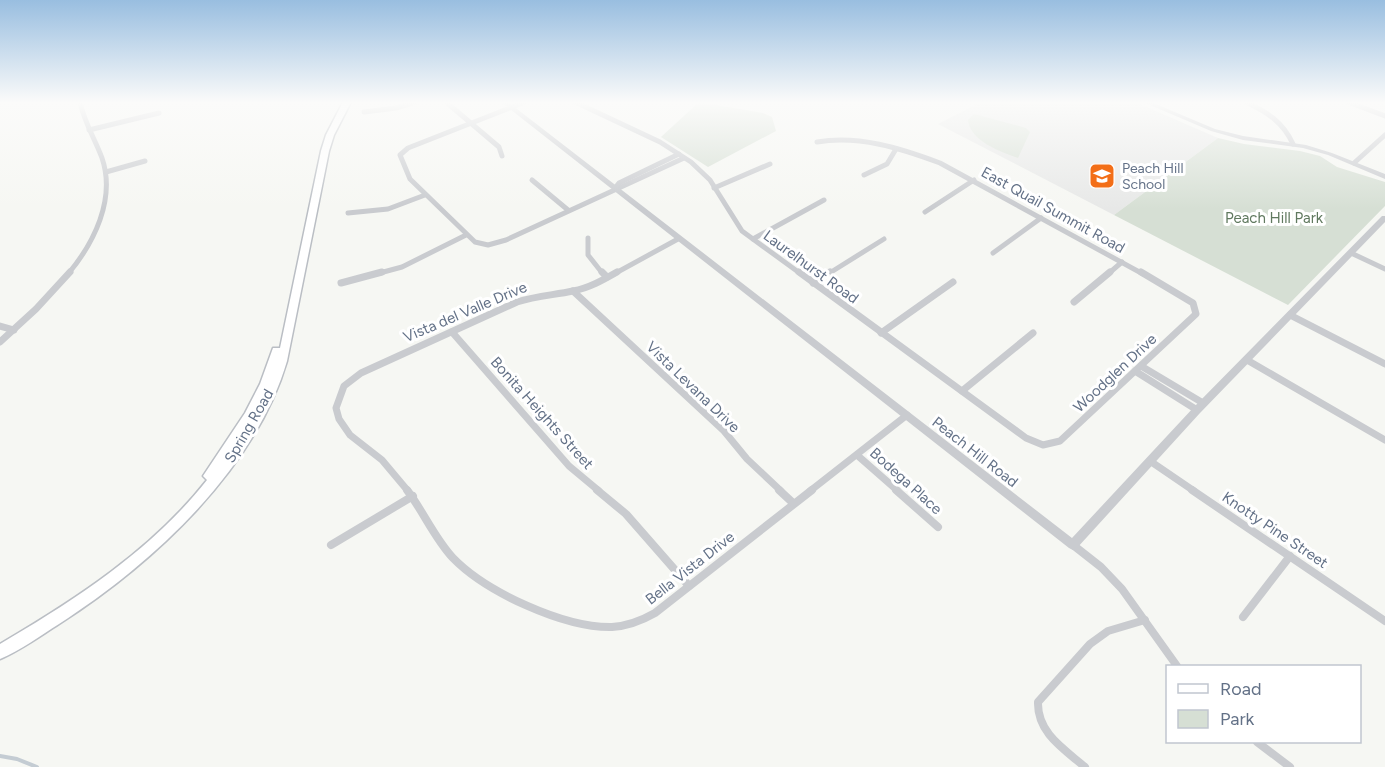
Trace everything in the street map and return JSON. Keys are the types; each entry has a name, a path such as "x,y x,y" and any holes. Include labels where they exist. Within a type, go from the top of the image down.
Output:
{"main road":[{"name":"Spring Road","path":"0,644 78,597 140,549 197,491 239,435 259,398 275,358 325,138"},
{"name":"Spring Road","path":"0,652 84,601 146,551 202,495 249,432 271,392 279,369 290,328 329,138"}],"street":[{"path":"0,342 57,287 90,242 104,205 106,172 92,138"},
{"path":"434,138 408,148 400,155 410,179 466,235 475,242 484,244 506,240 615,188 625,187 681,156"},
{"path":"488,138 499,147 502,156"},
{"name":"Peach Hill Road","path":"550,138 1073,545"},
{"name":"Laurelhurst Road","path":"645,138 681,156 703,173 734,223 753,239 1026,438 1044,446"},
{"path":"1251,138 1293,144 1354,163 1385,177"},
{"path":"1290,138 1293,144"},
{"path":"1354,163 1382,138"},
{"name":"East Quail Summit Road","path":"817,142 827,139 846,140 896,149 937,162 974,180 1185,297 1193,303 1197,310"},
{"path":"864,175 887,164 896,149"},
{"path":"106,172 145,161"},
{"path":"714,188 770,164"},
{"path":"532,180 568,210"},
{"path":"925,212 974,180"},
{"path":"348,213 388,210 425,195"},
{"path":"753,239 824,200"},
{"path":"993,253 1041,218"},
{"path":"1176,665 1122,589 1101,567 1073,545 1200,407 1385,218"},
{"path":"341,283 402,267 466,235"},
{"path":"588,238 586,249 588,255 607,277"},
{"name":"Vista del Valle Drive","path":"346,431 336,408 340,392 349,380 516,302 540,295 573,291 607,277 678,238"},
{"path":"813,283 884,239"},
{"path":"1351,253 1385,269"},
{"path":"1074,302 1122,262"},
{"path":"881,333 953,282"},
{"name":"Vista Levana Drive","path":"573,291 724,431 747,459 793,503"},
{"name":"Woodglen Drive","path":"1044,446 1060,441 1185,326 1197,310"},
{"path":"1290,315 1385,364"},
{"path":"0,326 14,330"},
{"name":"Bonita Heights Street","path":"452,332 569,466 626,514 689,586"},
{"path":"962,391 1033,333"},
{"path":"1246,360 1385,440"},
{"path":"1142,366 1200,407"},
{"path":"1135,371 1200,407"},
{"name":"Bella Vista Drive","path":"346,431 387,465 413,496 451,556 466,571 534,607 568,619 606,627 634,624 655,613 907,416"},
{"name":"Bodega Place","path":"857,455 938,527"},
{"name":"Knotty Pine Street","path":"1150,461 1385,621"},
{"path":"331,545 413,496"},
{"path":"1243,617 1290,556"},
{"path":"1084,767 1044,729 1036,711 1042,696 1090,644 1108,631 1145,621"},
{"path":"1260,743 1290,767"}],"shaded area":[{"path":"965,138 1218,138 1114,215"}],"green space":[{"path":"662,138 763,138 708,167"},
{"path":"978,138 1027,138 1018,158"},
{"name":"Peach Hill Park","path":"1218,138 1320,156 1337,167 1385,182 1385,206 1288,305 1114,215"}],"waterway":[{"path":"0,756 17,759 37,767"}],"place":[{"name":"Peach Hill School","path":"1102,176"}]}
